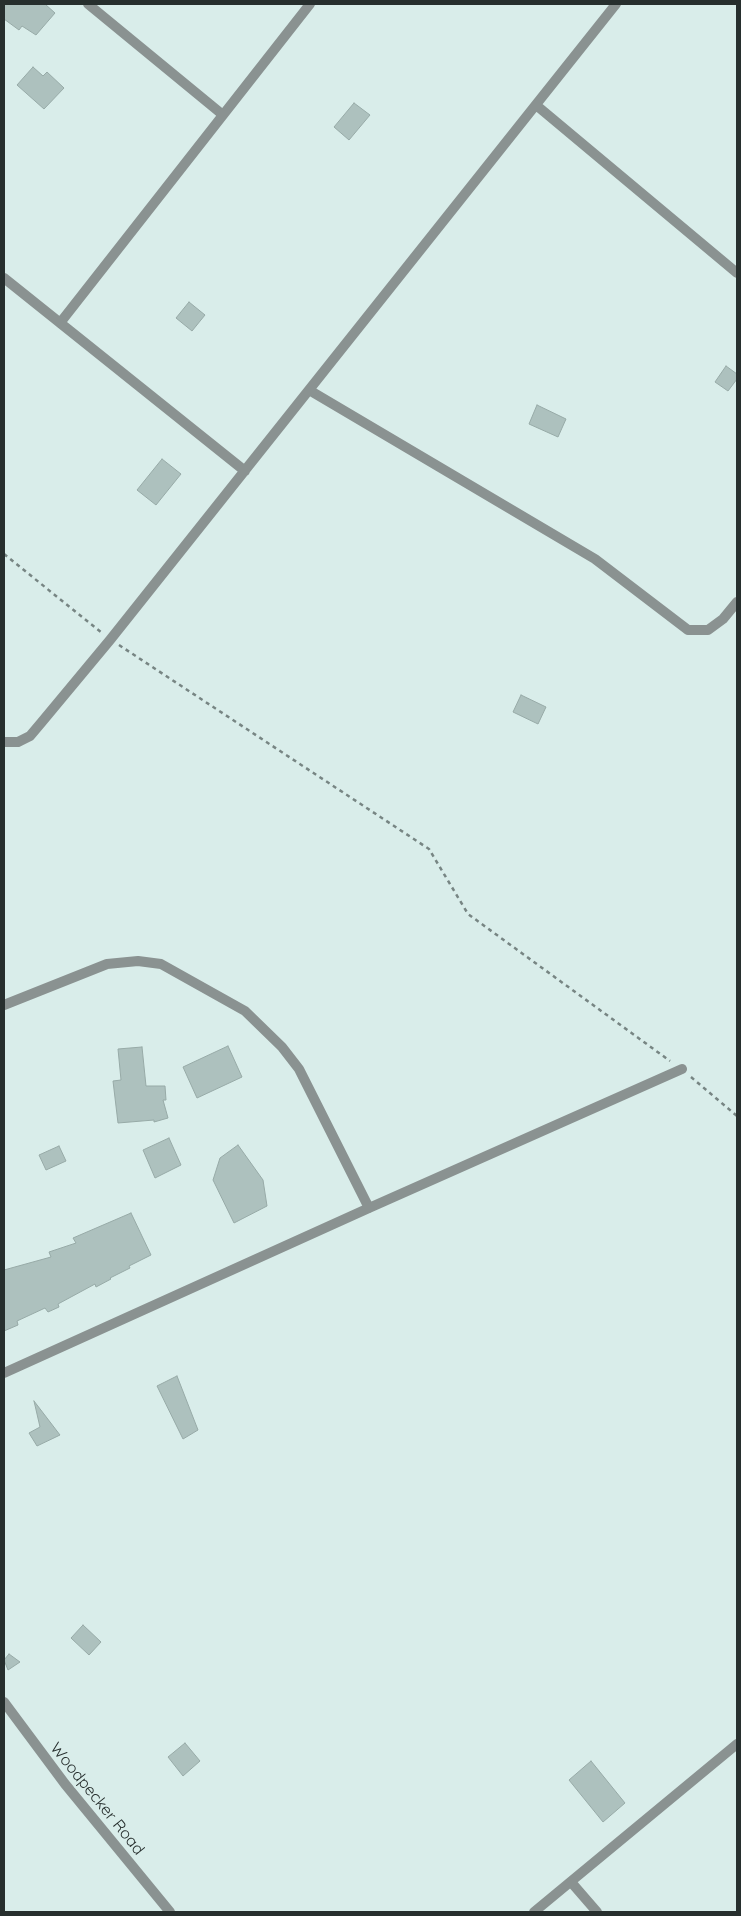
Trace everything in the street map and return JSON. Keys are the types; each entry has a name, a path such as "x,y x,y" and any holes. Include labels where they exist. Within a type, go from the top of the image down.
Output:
{"street":[{"path":"88,4 223,115"},
{"path":"60,323 310,4"},
{"path":"4,742 18,742 30,736 110,640 616,4"},
{"path":"536,105 737,273"},
{"path":"4,278 245,470"},
{"path":"309,390 595,559 688,630 708,630 723,620 737,602"},
{"path":"4,1005 106,964 138,961 161,964 237,1006 245,1011 282,1047 299,1069 369,1208"},
{"path":"4,1373 682,1069"},
{"name":"Woodpecker Road","path":"4,1702 65,1784 170,1912"},
{"path":"534,1912 737,1744"},
{"path":"570,1882 597,1912"}],"path":[{"path":"4,554 110,640 429,849 468,914 682,1069 737,1116"}],"building":[{"path":"4,4 45,4 55,13 36,35 22,26 19,30 4,19"},
{"path":"33,67 43,76 47,72 64,88 44,109 17,85"},
{"path":"354,103 370,115 349,140 334,127"},
{"path":"189,302 205,315 192,331 176,318"},
{"path":"726,366 737,374 737,379 728,391 715,382"},
{"path":"537,405 566,419 558,437 529,424"},
{"path":"162,459 181,474 156,505 137,490"},
{"path":"521,695 546,707 538,724 513,712"},
{"path":"228,1046 242,1077 197,1098 183,1067"},
{"path":"142,1047 146,1086 165,1086 166,1100 163,1100 168,1118 154,1122 154,1120 118,1123 113,1081 121,1080 118,1049"},
{"path":"169,1138 181,1165 155,1178 143,1150"},
{"path":"238,1145 263,1180 267,1206 234,1223 213,1180 220,1158"},
{"path":"59,1146 66,1161 46,1170 39,1155"},
{"path":"131,1213 151,1255 129,1266 130,1268 96,1287 95,1284 58,1304 59,1307 48,1312 45,1308 17,1321 18,1325 4,1331 4,1270 51,1257 49,1252 76,1243 73,1238"},
{"path":"177,1376 198,1430 183,1439 157,1386"},
{"path":"34,1401 60,1435 37,1446 29,1433 40,1427"},
{"path":"83,1625 101,1642 89,1655 71,1638"},
{"path":"9,1654 20,1662 8,1670 4,1660"},
{"path":"185,1743 200,1761 183,1776 168,1757"},
{"path":"591,1761 625,1803 603,1822 569,1780"}]}
